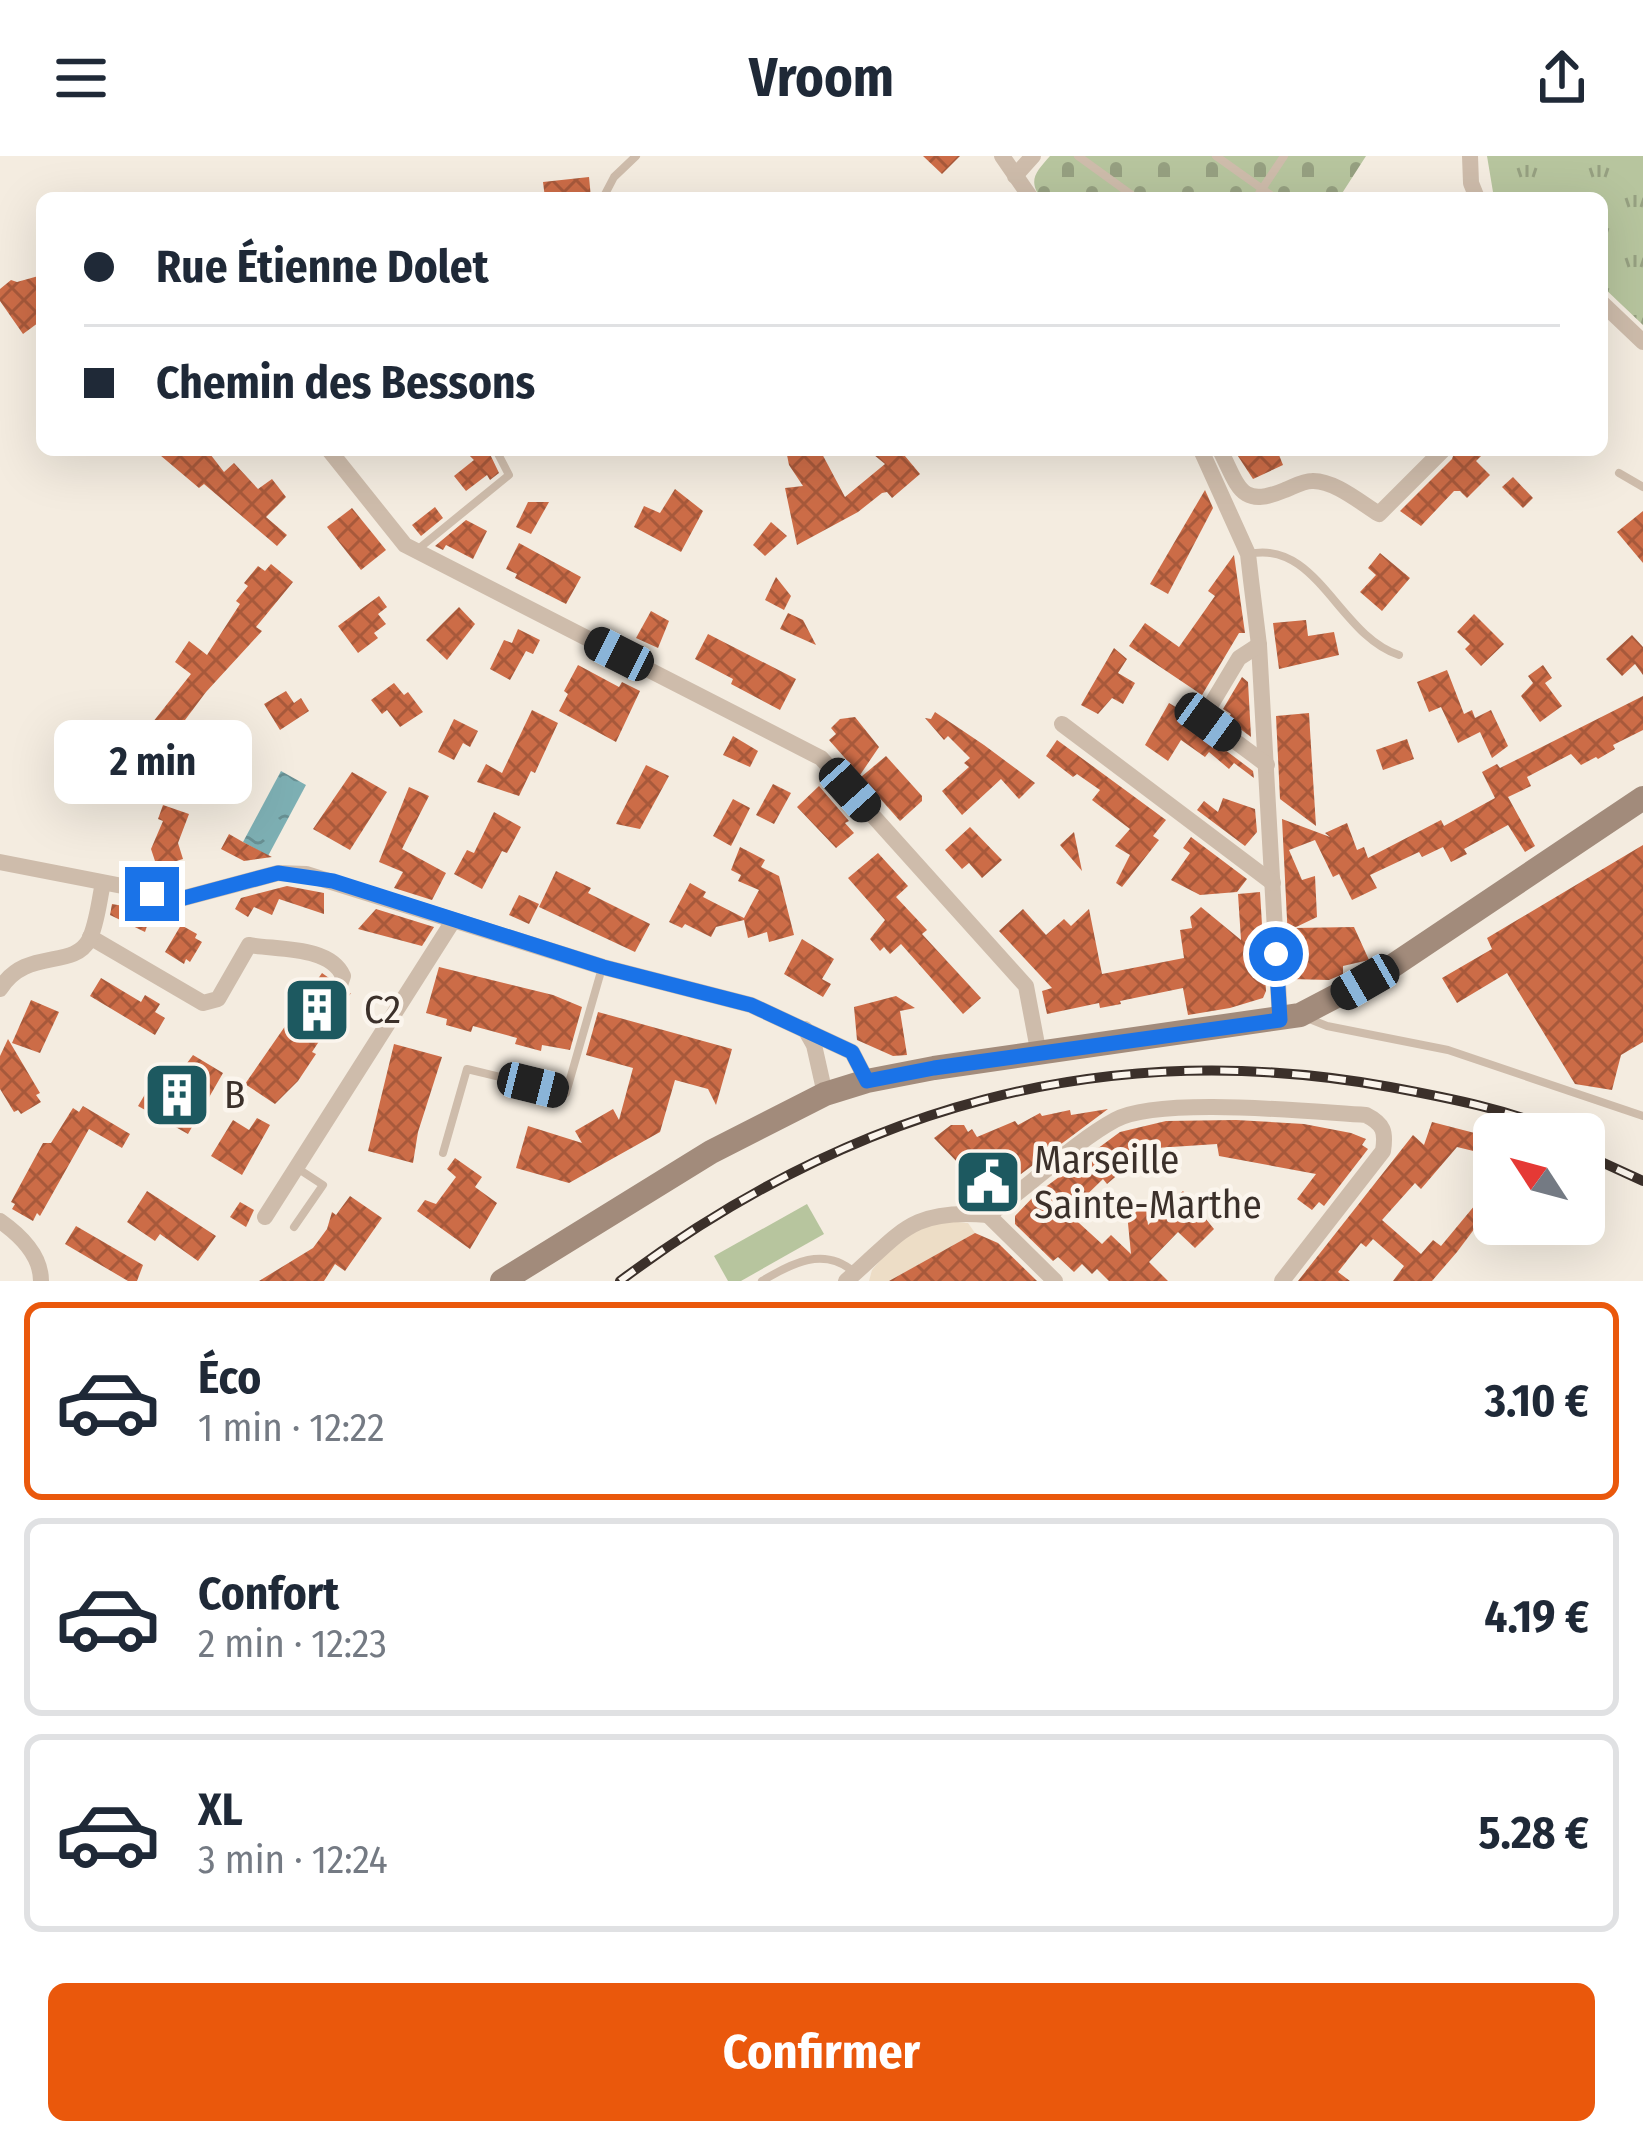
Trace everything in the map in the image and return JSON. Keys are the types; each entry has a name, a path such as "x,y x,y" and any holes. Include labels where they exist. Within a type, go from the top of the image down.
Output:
{"main road":[{"path":"502,1281 711,1152 825,1094 867,1081 1290,1018 1388,969 1643,798"}],"street":[{"path":"1002,156 1027,192"},
{"path":"1015,176 1033,156"},
{"path":"1470,156 1475,192"},
{"path":"1608,309 1643,342"},
{"path":"334,456 405,545 821,758 1026,986 1039,1055"},
{"path":"1204,456 1248,554 1259,644 1273,883 1290,1018"},
{"path":"1223,456 1241,491 1251,499 1263,500 1312,481 1327,484 1379,514 1437,456"},
{"path":"1259,644 1239,658 1206,713 1208,722 1267,765"},
{"path":"1062,724 1273,883"},
{"path":"0,862 184,898 278,873 305,874 603,967 751,1005 852,1052 867,1081"},
{"path":"0,989 18,967 74,953 90,938 103,883"},
{"path":"265,1217 453,921"},
{"path":"90,938 202,1003 218,999 249,945 325,956 339,967 340,985"},
{"path":"804,1028 814,1046 825,1094"},
{"path":"988,1215 1117,1118 1147,1110 1250,1108 1366,1115 1379,1122 1385,1133 1383,1151 1282,1281"},
{"path":"854,1278 888,1239 924,1218 957,1212 988,1215 1055,1281"},
{"path":"0,1221 17,1234 41,1267 41,1281"}],"lane":[{"path":"606,192 637,156"},
{"path":"1078,156 1128,192"},
{"path":"1216,156 1258,192"},
{"path":"1260,192 1284,156"},
{"path":"417,550 509,475 499,456"},
{"path":"1618,473 1643,487"},
{"path":"1248,554 1268,550 1300,565 1357,630 1377,648 1399,655"},
{"path":"443,1153 467,1069 566,1093 603,967"},
{"path":"1290,1018 1448,1050 1643,1116"},
{"path":"294,1227 323,1185 296,1167"},
{"path":"762,1281 800,1260 841,1260 854,1278"}],"green space":[{"path":"1050,156 1366,156 1343,192 1037,192 1038,171"},
{"path":"1487,156 1643,156 1643,325 1608,292 1608,192 1493,192"},
{"path":"807,1204 824,1234 741,1281 728,1281 714,1256"}],"shaded area":[{"path":"968,1223 975,1233 890,1281 869,1281 872,1270 895,1243 925,1226"}],"water":[{"path":"281,771 306,785 268,856 243,842"}],"building":[{"path":"923,156 960,156 942,174"},
{"path":"589,177 590,192 544,192 543,182"},
{"path":"36,277 36,324 23,334 0,301 0,289 11,280"},
{"path":"161,456 212,456 224,472 234,463 258,489 272,479 286,497 266,517 287,535 277,546 204,484 199,488"},
{"path":"470,456 491,456 499,473 490,480 487,475 466,491 454,476 474,460"},
{"path":"787,456 823,456 845,497 885,464 875,456 905,456 920,474 892,498 882,493 858,512 797,545 785,488 803,486"},
{"path":"1238,456 1279,456 1283,465 1253,479"},
{"path":"1481,456 1476,461 1490,475 1467,498 1454,491 1421,526 1400,511 1452,459"},
{"path":"1513,477 1533,498 1523,508 1502,487"},
{"path":"675,489 703,511 681,552 634,527 644,506 660,513"},
{"path":"1205,490 1213,508 1168,594 1150,584"},
{"path":"528,502 549,502 531,534 516,527"},
{"path":"435,507 443,518 421,536 412,525"},
{"path":"352,508 386,550 361,570 327,527"},
{"path":"1643,511 1643,563 1617,532"},
{"path":"466,520 487,531 473,559 446,545 443,550 435,546"},
{"path":"771,522 787,536 765,556 753,545"},
{"path":"519,543 581,577 566,604 506,569"},
{"path":"1380,553 1410,578 1382,611 1360,592 1376,575 1368,568"},
{"path":"1234,555 1245,633 1239,633 1202,695 1129,646 1145,623 1179,647 1215,596 1208,591"},
{"path":"271,564 293,582 256,627 262,631 206,692 161,752 141,737 191,674 175,662 189,641 207,655 240,604 236,601 248,586 244,583 258,566 265,571"},
{"path":"776,577 791,596 784,610 765,600"},
{"path":"379,596 387,607 378,614 386,624 374,633 378,638 358,653 338,626"},
{"path":"459,607 475,624 447,660 426,640"},
{"path":"651,611 669,621 658,648 636,638"},
{"path":"788,613 803,620 816,645 780,629"},
{"path":"1474,614 1504,644 1481,666 1465,649 1470,644 1457,632"},
{"path":"1306,620 1308,636 1334,632 1339,655 1279,669 1273,623"},
{"path":"518,629 540,640 533,654 526,651 510,680 490,669 504,640 512,643"},
{"path":"708,634 796,679 780,710 695,659"},
{"path":"1632,635 1643,647 1643,675 1635,664 1622,676 1606,659"},
{"path":"1114,648 1127,659 1118,673 1135,683 1123,704 1112,698 1098,714 1081,705"},
{"path":"578,665 619,687 622,682 640,691 616,742 559,711"},
{"path":"1543,665 1552,678 1545,683 1562,706 1540,722 1521,696 1533,683 1528,676"},
{"path":"1447,670 1464,714 1472,710 1475,718 1491,710 1508,746 1492,758 1480,732 1458,743 1441,707 1429,712 1417,682"},
{"path":"1242,677 1248,682 1251,737 1227,719 1231,714 1223,709"},
{"path":"394,683 423,712 400,727 371,700"},
{"path":"286,691 294,703 301,698 309,711 280,730 264,704"},
{"path":"1643,696 1643,730 1581,765 1571,754 1527,777 1531,786 1508,797 1535,846 1525,852 1508,825 1464,849 1467,854 1451,862 1443,847 1422,857 1419,852 1370,875 1377,888 1352,900 1339,874 1333,877 1315,840 1289,850 1302,880 1315,876 1317,917 1294,928 1354,927 1369,960 1343,966 1343,974 1329,980 1290,979 1282,819 1330,837 1325,833 1347,823 1357,850 1364,847 1368,858 1495,798 1482,772 1497,764 1500,768"},
{"path":"1169,703 1194,718 1200,731 1253,771 1254,778 1234,763 1229,769 1209,752 1205,757 1181,740 1168,761 1145,745"},
{"path":"532,710 558,723 519,796 477,782 486,764 502,773"},
{"path":"935,712 1035,783 1019,799 1001,779 962,815 942,791 969,767 964,763 970,758 948,736 944,740 925,718 931,719"},
{"path":"1309,713 1316,826 1280,799 1276,716"},
{"path":"855,717 879,747 860,775 829,740 836,734 831,728 840,719"},
{"path":"454,719 478,731 470,747 463,743 454,760 438,752"},
{"path":"733,736 758,751 750,767 723,755"},
{"path":"1407,739 1414,759 1383,770 1376,750"},
{"path":"1057,740 1166,820 1153,836 1159,840 1122,887 1116,883 1130,855 1115,846 1130,829 1092,800 1100,790 1046,756"},
{"path":"886,756 922,796 900,821 861,777"},
{"path":"646,765 669,776 640,829 616,824"},
{"path":"352,772 387,792 350,850 313,829"},
{"path":"773,784 791,793 774,824 756,815"},
{"path":"819,786 854,833 836,848 797,807"},
{"path":"409,787 429,796 402,849 446,873 432,900 394,888 403,872 379,862"},
{"path":"1223,798 1255,809 1257,832 1245,846 1197,810 1204,801 1218,812"},
{"path":"733,799 750,808 731,846 713,836"},
{"path":"163,805 189,814 178,843 183,859 157,867 151,849 163,821 158,819"},
{"path":"494,812 521,827 482,889 454,874 467,850 474,853"},
{"path":"970,827 1002,860 982,878 969,863 962,869 945,850"},
{"path":"1074,832 1082,871 1060,845"},
{"path":"229,834 272,857 244,861 221,849"},
{"path":"1191,837 1247,879 1237,892 1200,895 1171,880 1190,853 1183,848"},
{"path":"1643,845 1643,1042 1621,1055 1612,1090 1575,1084 1507,973 1457,1003 1442,978 1492,949 1487,938"},
{"path":"740,847 765,860 761,867 779,876 794,935 769,942 767,932 748,938 744,920 716,927 711,937 669,922 690,883 706,892 703,897 744,918 759,890 738,881 741,875 731,870"},
{"path":"878,853 908,886 896,897 927,930 922,934 981,998 963,1014 901,944 890,954 870,939 885,920 848,878"},
{"path":"556,871 650,924 635,952 539,907"},
{"path":"287,886 324,893 324,914 279,899 272,915 254,907 248,917 235,909 241,898"},
{"path":"1260,892 1263,998 1188,1015 1183,988 1121,1004 1100,1008 1099,1003 1047,1014 1042,991 1052,988 999,931 1023,909 1046,935 1064,919 1071,926 1089,909 1102,974 1184,958 1180,930 1192,928 1190,917 1201,907 1241,940 1238,894"},
{"path":"519,895 539,904 529,924 509,915"},
{"path":"112,904 152,911 145,932 110,915"},
{"path":"376,909 434,927 422,946 358,929"},
{"path":"181,925 202,942 184,964 165,952"},
{"path":"802,939 834,959 822,979 831,984 823,997 784,974"},
{"path":"439,967 553,995 582,1007 570,1050 542,1045 541,1051 515,1044 517,1038 473,1026 471,1032 446,1025 447,1019 426,1013"},
{"path":"322,973 329,978 331,994 341,998 351,993 298,1081 275,1104 245,1084"},
{"path":"101,978 141,1002 145,995 160,1004 155,1012 165,1018 155,1035 90,996"},
{"path":"896,996 915,1008 900,1011 907,1055 893,1056 857,1040 854,1007"},
{"path":"31,1000 59,1012 40,1053 12,1043"},
{"path":"598,1012 732,1049 716,1105 708,1089 675,1080 660,1132 569,1183 516,1168 528,1126 582,1143 575,1131 613,1109 619,1120 633,1068 586,1055"},
{"path":"8,1039 40,1093 36,1095 41,1102 21,1114 14,1112 0,1089 0,1056"},
{"path":"394,1044 442,1057 413,1163 368,1151"},
{"name":"B","path":"193,1055 223,1073 188,1134 138,1106 156,1076 173,1082"},
{"path":"83,1106 130,1134 122,1148 89,1129 33,1221 12,1209 15,1204 11,1202 43,1143 51,1143 73,1108 79,1112"},
{"path":"1108,1109 1021,1174 987,1193 934,1138 951,1125 964,1125 977,1137 1040,1113 1070,1110 1071,1115"},
{"path":"257,1118 270,1125 242,1175 211,1156 233,1120 249,1130"},
{"path":"1166,1121 1304,1124 1351,1133 1366,1139 1362,1145 1368,1149 1324,1206 1319,1202 1312,1210 1297,1199 1316,1174 1219,1156 1217,1144 1156,1148 1150,1140 1123,1162 1127,1166 1114,1178 1107,1184 1103,1179 1068,1213 1102,1244 1111,1235 1131,1254 1126,1203 1145,1201 1148,1225 1183,1191 1214,1229 1195,1248 1178,1232 1149,1262 1168,1281 1109,1281 1097,1269 1092,1274 1082,1264 1074,1272 1058,1257 1053,1261 1015,1224 1015,1216 1036,1194 1120,1132"},
{"path":"1432,1122 1473,1133 1473,1151 1457,1147 1421,1189 1415,1183 1382,1220 1421,1254 1433,1240 1441,1246 1473,1207 1473,1231 1432,1281 1393,1281 1404,1266 1373,1239 1366,1247 1361,1243 1338,1272 1350,1281 1298,1281 1413,1135 1424,1145"},
{"path":"455,1158 482,1177 475,1187 497,1203 470,1249 417,1211 425,1200 436,1204 456,1177 447,1169"},
{"path":"147,1191 216,1236 198,1261 160,1234 155,1241 127,1222"},
{"path":"350,1196 382,1218 345,1271 335,1264 324,1281 259,1281 313,1248 332,1212 336,1215"},
{"path":"240,1202 254,1210 246,1227 230,1217"},
{"path":"76,1226 143,1265 137,1281 128,1281 65,1244"},
{"path":"975,1233 998,1243 1037,1281 889,1281"}],"railway":[{"path":"620,1281 708,1221 797,1170 889,1130 984,1100 1081,1080 1181,1071 1284,1073 1390,1087 1505,1113"},
{"path":"1605,1164 1643,1181"}],"place":[{"name":"C2","path":"317,1010"},
{"name":"B","path":"177,1095"},
{"name":"Marseille Sainte-Marthe","path":"988,1182"}],"route":[{"path":"152,894 184,898 278,873 333,881 603,967 751,1005 852,1052 867,1081 1280,1020 1276,954"}]}
